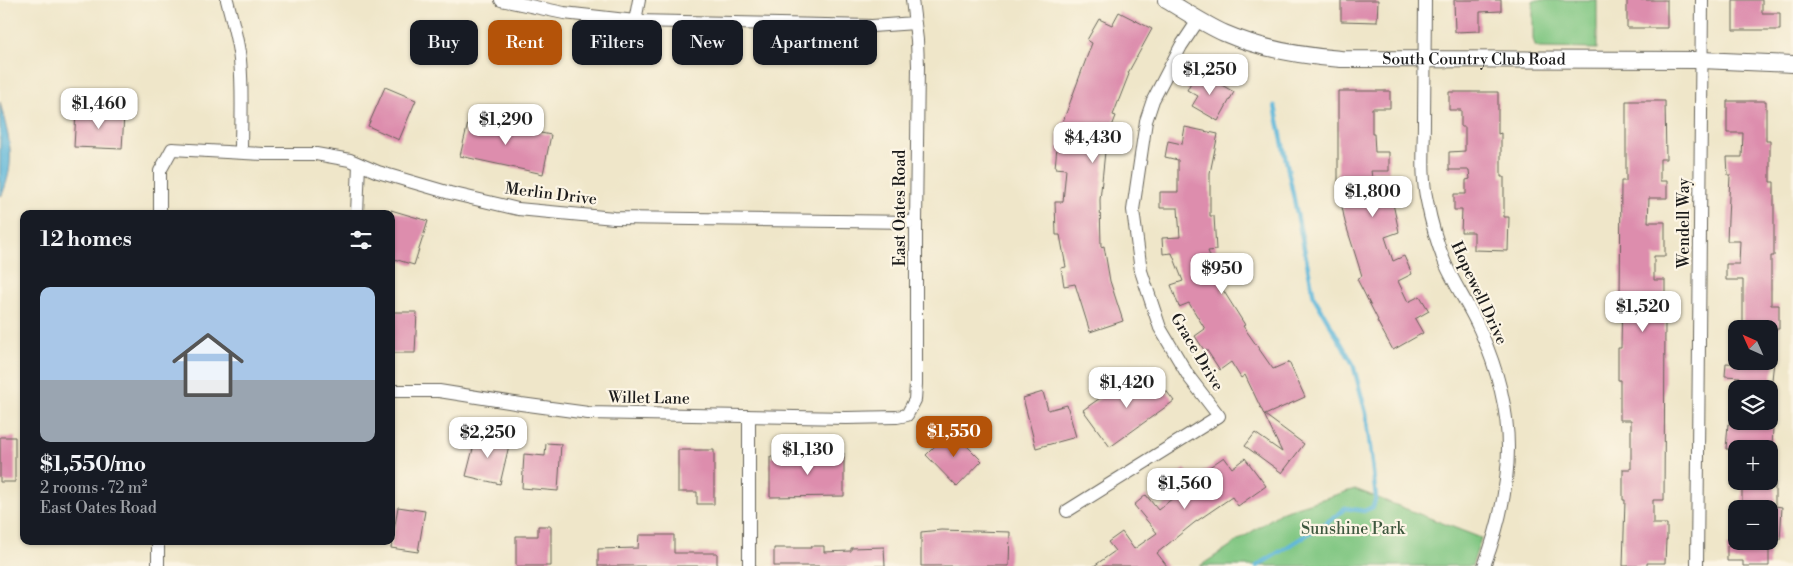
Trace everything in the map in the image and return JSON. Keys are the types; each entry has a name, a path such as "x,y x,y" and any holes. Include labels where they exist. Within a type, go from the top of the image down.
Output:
{"street":[{"path":"227,0 240,58 241,153"},
{"path":"501,0 564,14 625,20"},
{"path":"635,20 639,0"},
{"name":"East Oates Road","path":"907,415 915,400 916,384 918,66 912,0"},
{"name":"South Country Club Road","path":"1166,0 1223,33 1278,50 1313,57 1341,59 1701,60 1793,64"},
{"name":"Hopewell Drive","path":"1425,0 1423,167 1426,200 1445,263 1480,329 1490,356 1506,420 1508,448 1501,508 1492,545 1484,566"},
{"name":"Wendell Way","path":"1697,566 1702,0"},
{"name":"Grace Drive","path":"1067,511 1219,416 1189,376 1160,328 1141,271 1133,210 1146,121 1153,100 1181,46 1199,19"},
{"path":"662,22 872,26 915,23"},
{"name":"Merlin Drive","path":"160,210 160,171 172,149 241,153 316,154 350,160 378,172 518,209 614,218 916,222"},
{"path":"357,210 358,164"},
{"name":"Willet Lane","path":"395,391 439,391 588,413 874,418 907,415"},
{"path":"749,416 749,566"},
{"path":"158,545 158,566"}],"green space":[{"path":"1533,0 1597,0 1597,49 1539,48 1535,46 1533,39"},
{"name":"Sunshine Park","path":"1355,489 1481,538 1472,566 1200,566 1283,511"}],"water":[{"path":"0,102 9,138 10,159 7,182 0,197"}],"building":[{"path":"1341,0 1378,0 1377,22 1341,21"},
{"path":"1454,0 1501,0 1501,11 1480,12 1480,31 1455,32"},
{"path":"1627,0 1667,0 1667,28 1627,28"},
{"path":"1733,0 1762,0 1762,13 1780,13 1780,30 1733,30"},
{"path":"1119,12 1152,29 1128,73 1113,115 1116,116 1106,142 1100,200 1101,247 1104,246 1110,281 1123,321 1090,332 1075,284 1064,286 1061,268 1066,267 1060,235 1056,235 1055,202 1063,202 1066,169 1055,168 1058,135 1092,43 1087,40 1099,19 1112,25"},
{"path":"1197,71 1234,92 1218,121 1192,106 1198,96 1187,90"},
{"path":"385,87 416,100 399,140 368,126"},
{"path":"1338,91 1390,91 1390,108 1372,108 1372,134 1374,134 1375,152 1389,152 1389,171 1371,171 1375,196 1391,194 1399,232 1385,237 1393,261 1404,256 1412,274 1398,281 1408,302 1420,296 1429,311 1415,319 1423,333 1393,350 1357,279 1362,276 1345,222 1338,186"},
{"path":"1449,92 1498,92 1498,134 1501,133 1501,177 1504,177 1504,217 1509,217 1508,251 1474,250 1474,232 1461,232 1462,210 1454,210 1454,194 1466,194 1466,180 1470,179 1469,170 1449,170 1449,152 1465,151 1465,127 1461,127 1461,110 1449,110"},
{"path":"1626,101 1665,101 1666,159 1660,159 1660,181 1667,181 1667,198 1649,198 1648,222 1665,222 1665,256 1654,256 1654,280 1665,280 1665,296 1651,296 1650,320 1665,320 1664,500 1653,500 1653,524 1667,524 1667,540 1665,563 1647,563 1647,566 1623,566 1625,500 1623,500 1623,469 1631,469 1631,420 1620,420 1620,380 1618,380 1618,348 1621,348 1622,296 1620,296 1621,181 1626,181"},
{"path":"1727,101 1766,101 1766,141 1770,141 1770,182 1774,182 1774,256 1771,256 1771,305 1779,305 1779,329 1778,320 1743,320 1743,280 1726,280 1726,264 1739,264 1740,241 1727,241 1730,175 1728,175 1727,157 1742,157 1743,133 1727,133"},
{"path":"76,112 124,114 122,149 74,147"},
{"path":"469,119 551,135 543,174 460,156"},
{"path":"1185,127 1218,134 1210,173 1210,216 1214,216 1216,250 1208,251 1223,290 1245,325 1243,326 1273,369 1289,362 1305,397 1265,415 1304,444 1282,473 1245,446 1255,433 1282,452 1245,375 1241,378 1231,362 1220,370 1195,336 1205,329 1189,303 1179,307 1171,285 1183,281 1172,253 1163,254 1162,238 1180,237 1178,208 1160,208 1160,192 1178,192 1178,160 1165,157 1168,141 1182,144"},
{"path":"395,211 428,221 414,265 395,259"},
{"path":"395,312 417,312 415,353 395,353"},
{"path":"1726,363 1728,363 1728,370 1773,370 1772,380 1740,380 1740,377 1725,376"},
{"path":"1155,376 1174,401 1110,447 1083,410 1134,377 1141,386"},
{"path":"1043,392 1048,410 1067,405 1076,437 1036,448 1023,398"},
{"path":"1728,424 1728,430 1773,430 1772,440 1728,440 1728,449 1726,449"},
{"path":"951,430 982,461 957,487 926,455"},
{"path":"477,433 510,441 500,484 466,476"},
{"path":"0,437 15,437 15,482 0,482"},
{"path":"546,443 561,444 558,491 522,488 524,454 545,456"},
{"path":"678,450 714,450 714,504 697,504 697,492 678,492"},
{"path":"810,453 844,453 844,496 770,497 770,457 810,457"},
{"path":"1224,457 1232,468 1245,458 1266,486 1238,506 1232,497 1194,523 1157,553 1167,566 1094,566 1115,551 1108,542 1122,532 1134,549 1157,533 1134,505 1146,495 1158,510 1178,494 1168,480 1185,469 1192,479"},
{"path":"1742,490 1775,490 1775,500 1742,500"},
{"path":"1778,506 1782,507 1780,540 1778,540"},
{"path":"398,507 425,511 418,552 391,548 392,545 395,545 395,525"},
{"path":"538,526 551,526 551,566 516,566 516,536 538,536"},
{"path":"941,530 1010,532 1009,566 921,566 921,532"},
{"path":"639,535 674,535 674,553 717,553 717,566 598,566 598,549 638,548"},
{"path":"811,546 824,546 824,552 851,551 851,548 884,547 885,566 774,566 774,548 811,548"},
{"path":"1727,546 1728,550 1769,550 1769,566 1743,566 1743,561 1727,561"}],"waterway":[{"path":"1257,566 1335,517 1345,508 1364,511 1373,507 1376,497 1366,413 1353,364 1314,297 1275,106"}]}
